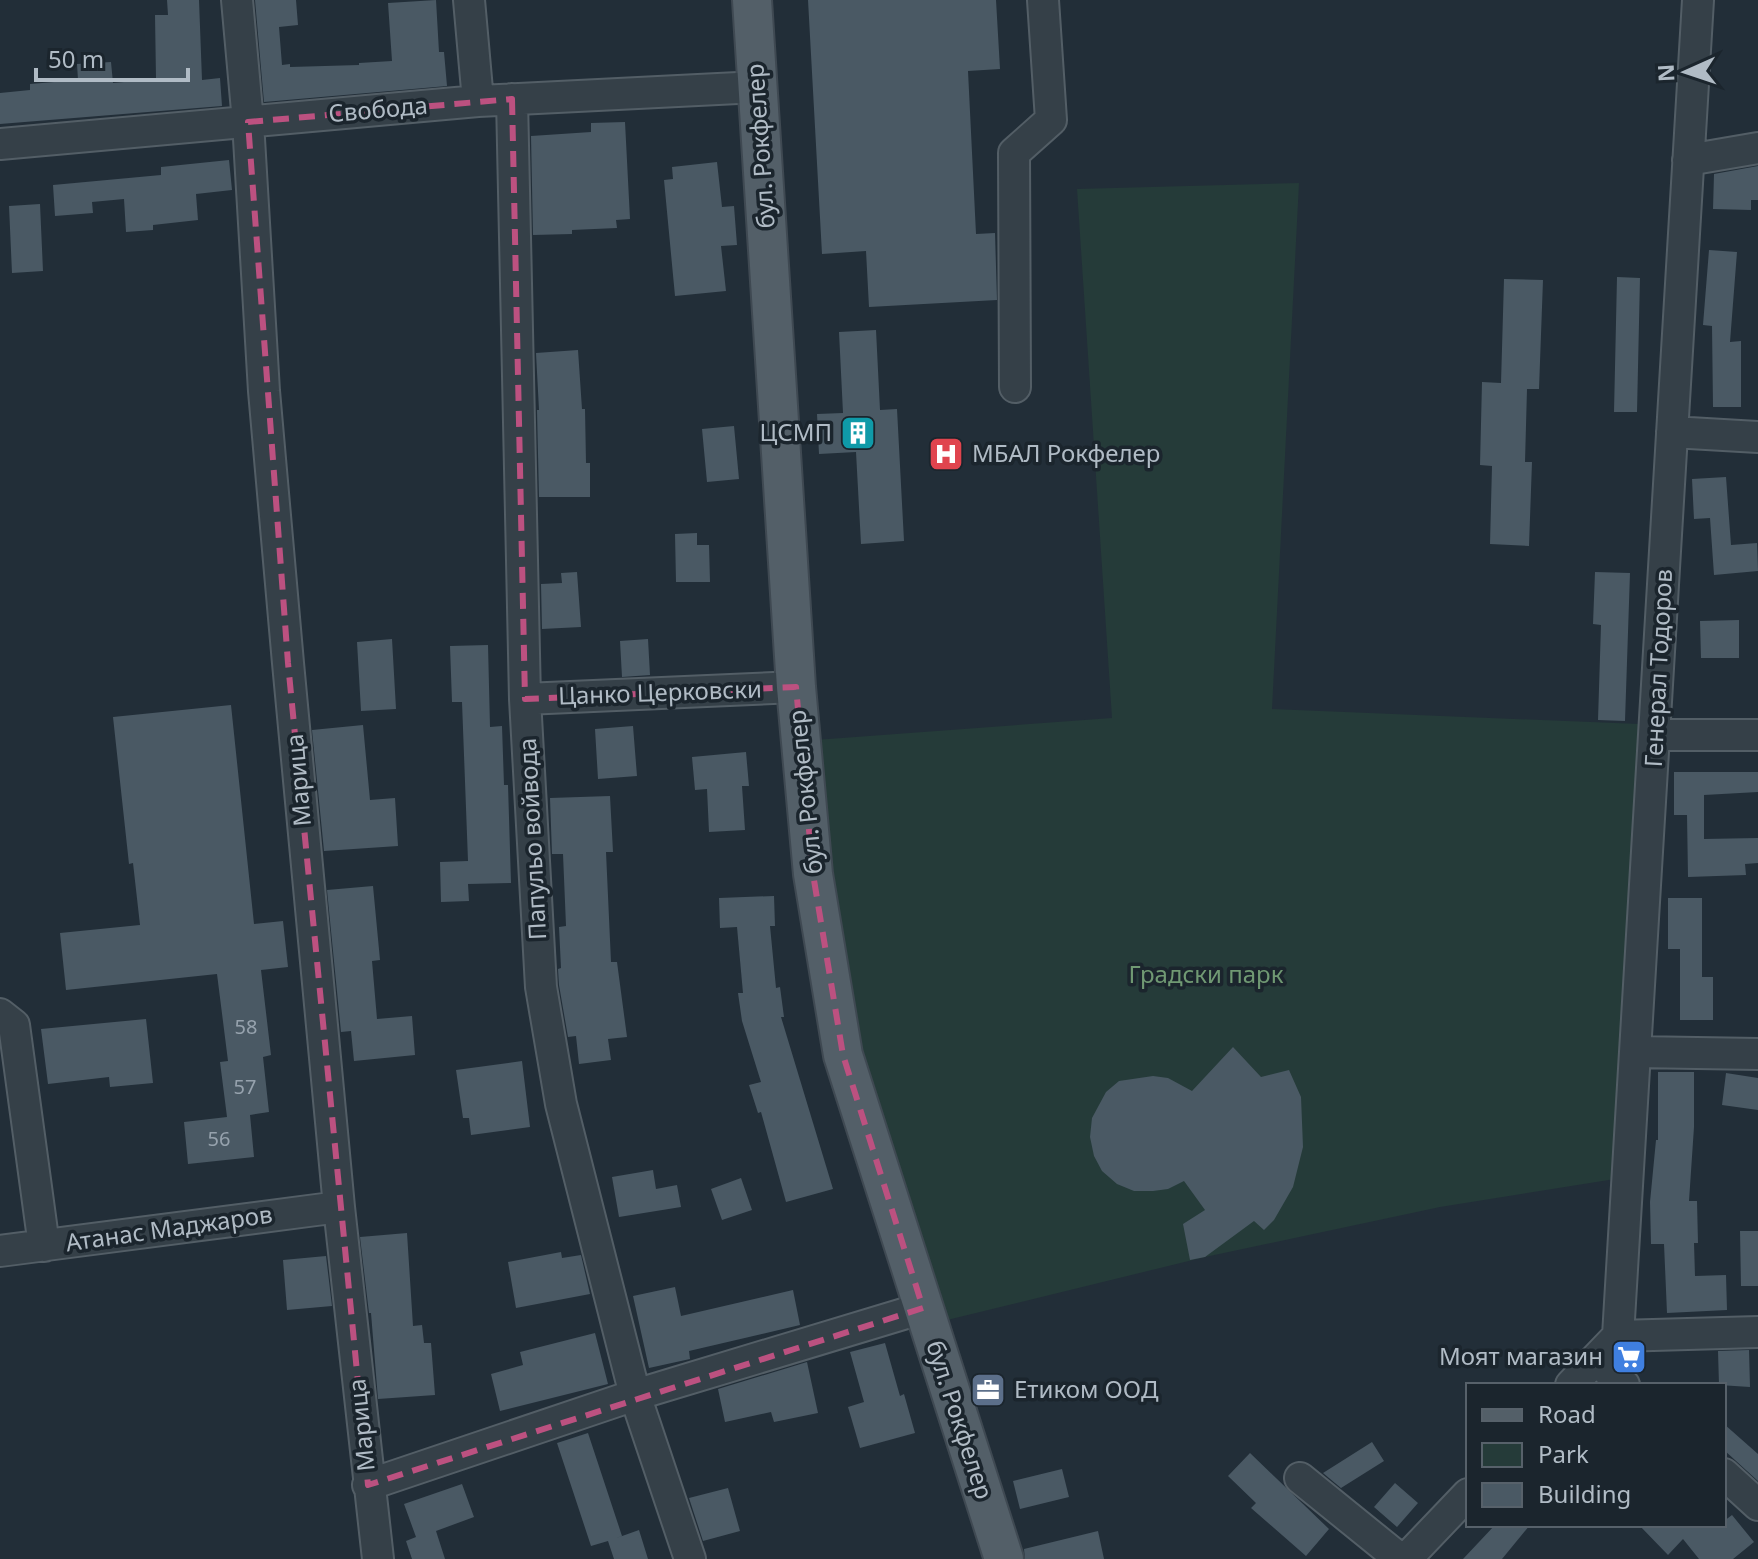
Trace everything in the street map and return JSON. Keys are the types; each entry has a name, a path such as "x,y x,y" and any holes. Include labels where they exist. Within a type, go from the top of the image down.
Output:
{"main road":[{"name":"бул. Рокфелер","path":"752,0 796,687 813,874 843,1055 1004,1559"}],"street":[{"name":"Марица","path":"237,0 248,122 264,391 339,1207 378,1559"},
{"path":"469,0 478,101"},
{"path":"1015,387 1014,153 1051,120 1043,0"},
{"name":"Генерал Тодоров","path":"1618,1336 1698,0"},
{"name":"Свобода","path":"0,144 478,101 758,87"},
{"name":"Папульо войвода","path":"512,99 525,699 541,987 561,1104 635,1395 690,1559"},
{"path":"1688,160 1758,148"},
{"path":"1672,432 1758,437"},
{"name":"Цанко Церковски","path":"525,699 796,687"},
{"path":"1656,735 1758,735"},
{"path":"0,1014 14,1025 44,1246"},
{"path":"1636,1052 1758,1054"},
{"name":"Атанас Маджаров","path":"0,1251 339,1207"},
{"path":"368,1485 635,1395 923,1308"},
{"path":"1573,1383 1618,1336 1758,1332"},
{"path":"1596,1360 1622,1383"},
{"path":"1726,1476 1758,1505"},
{"path":"1300,1478 1400,1559"},
{"path":"1406,1559 1466,1496"}],"highlighted area":[{"path":"512,99 525,699 796,687 813,874 843,1055 923,1308 368,1485 288,663 248,122"}],"green space":[{"name":"Градски парк","path":"1299,183 1272,709 1639,724 1615,1179 1440,1207 1205,1257 943,1321 854,1024 815,740 1112,718 1077,189"}],"building":[{"path":"167,0 199,0 202,80 220,78 222,106 0,124 0,93 30,90 30,84 78,80 77,64 111,62 113,83 156,79 155,15 168,15"},
{"path":"255,0 296,0 298,25 279,27 282,65 290,64 290,67 392,61 388,3 436,0 439,52 444,52 447,86 264,102"},
{"path":"808,0 996,0 1000,69 968,71 976,234 995,233 997,300 869,307 866,251 822,254"},
{"path":"625,122 630,219 616,220 617,228 533,235 531,136 591,132 591,123"},
{"path":"229,160 232,190 196,194 198,220 153,225 153,230 126,232 124,199 92,202 93,213 55,216 53,185 161,175 161,167"},
{"path":"717,162 722,207 734,206 737,245 721,246 726,291 675,296 664,180 673,179 672,167"},
{"path":"1758,166 1758,200 1751,200 1751,210 1713,209 1714,174"},
{"path":"40,204 43,271 12,273 9,206"},
{"path":"1709,250 1737,252 1730,342 1741,341 1741,407 1713,407 1712,326 1703,325"},
{"path":"1617,277 1640,278 1637,412 1614,412"},
{"path":"1504,279 1543,280 1539,389 1527,389 1525,462 1532,462 1529,546 1490,544 1492,466 1480,465 1482,382 1501,383"},
{"name":"ЦСМП","path":"876,330 880,410 897,409 904,541 861,544 856,452 819,454 817,414 843,413 839,332"},
{"path":"578,350 582,409 585,409 586,463 590,463 590,497 539,497 536,353"},
{"path":"734,426 739,479 707,482 702,429"},
{"path":"1726,477 1731,545 1757,543 1758,571 1714,575 1710,518 1694,519 1692,479"},
{"path":"697,533 697,545 709,545 710,582 676,582 675,534"},
{"path":"577,572 581,627 542,629 541,584 562,583 561,573"},
{"path":"1595,572 1630,573 1625,721 1598,720 1601,625 1593,624"},
{"path":"1739,620 1739,658 1701,658 1700,621"},
{"path":"392,639 396,709 361,711 357,642"},
{"path":"648,639 650,675 622,677 620,641"},
{"path":"488,645 490,727 502,726 504,785 508,785 511,883 468,884 469,901 441,902 440,862 468,861 462,702 452,702 450,646"},
{"path":"231,705 254,924 283,921 288,967 261,970 271,1055 263,1057 269,1112 250,1115 254,1157 188,1164 184,1122 227,1117 220,1062 228,1061 217,974 66,990 60,933 140,925 133,863 129,864 113,717"},
{"path":"363,725 370,800 395,798 398,846 324,851 312,730"},
{"path":"633,726 637,776 598,779 595,729"},
{"path":"746,752 749,786 742,786 745,830 709,832 707,789 695,790 692,757"},
{"path":"1674,772 1758,772 1758,792 1704,795 1704,839 1758,838 1758,863 1745,864 1746,875 1688,877 1687,815 1674,815"},
{"path":"610,796 613,852 606,852 611,962 617,962 627,1037 608,1039 611,1060 579,1064 576,1036 568,1037 559,985 559,927 566,926 563,854 552,854 550,798"},
{"path":"373,886 380,960 372,961 377,1019 412,1016 415,1055 354,1061 351,1031 341,1032 327,890"},
{"path":"774,896 775,926 770,926 776,988 780,987 784,1017 781,1017 833,1189 786,1202 761,1112 758,1113 749,1085 761,1082 742,1021 738,993 743,993 737,927 720,928 719,898"},
{"path":"1668,898 1702,898 1702,977 1713,977 1713,1020 1680,1020 1680,949 1668,949"},
{"path":"146,1019 153,1083 110,1087 109,1077 48,1084 41,1029"},
{"path":"1233,1047 1261,1077 1289,1070 1301,1097 1303,1147 1293,1187 1274,1220 1264,1230 1254,1221 1205,1257 1190,1260 1183,1224 1205,1210 1184,1181 1168,1189 1153,1191 1134,1191 1117,1184 1102,1171 1094,1156 1090,1137 1092,1118 1106,1092 1119,1081 1153,1076 1168,1078 1192,1091"},
{"path":"522,1061 530,1127 471,1135 469,1118 463,1118 456,1070"},
{"path":"1658,1072 1694,1072 1689,1201 1697,1201 1695,1276 1726,1275 1727,1310 1667,1313 1664,1244 1651,1244 1650,1202 1658,1140"},
{"path":"1726,1073 1758,1078 1758,1110 1722,1105"},
{"path":"653,1170 656,1189 677,1185 681,1207 619,1217 612,1177"},
{"path":"741,1178 752,1210 722,1220 711,1189"},
{"path":"1740,1231 1758,1231 1758,1286 1741,1286"},
{"path":"407,1233 413,1326 422,1325 424,1343 431,1343 435,1395 378,1399 371,1313 360,1237"},
{"path":"561,1252 562,1258 581,1255 590,1294 516,1308 508,1262"},
{"path":"326,1256 332,1306 287,1310 283,1260"},
{"path":"675,1287 681,1316 793,1290 800,1325 689,1351 690,1359 649,1368 633,1296"},
{"path":"595,1333 608,1384 500,1411 491,1374 523,1365 520,1352"},
{"path":"885,1343 900,1396 904,1394 915,1433 860,1448 848,1407 864,1402 850,1352"},
{"path":"1749,1350 1750,1387 1719,1383 1718,1351"},
{"path":"807,1362 818,1413 774,1422 771,1412 725,1422 718,1389"},
{"path":"1726,1426 1758,1454 1758,1481 1726,1452"},
{"path":"588,1433 622,1536 611,1540 639,1530 648,1559 614,1559 608,1541 591,1546 557,1443"},
{"path":"1372,1442 1384,1461 1341,1488 1323,1473"},
{"path":"1250,1453 1329,1529 1306,1556 1251,1508 1256,1503 1228,1476"},
{"path":"1062,1469 1069,1497 1020,1509 1013,1481"},
{"path":"1395,1483 1418,1503 1397,1527 1374,1507"},
{"path":"462,1484 474,1517 436,1531 445,1559 412,1559 406,1541 416,1537 404,1504"},
{"path":"728,1488 740,1531 703,1541 689,1498"},
{"path":"1732,1515 1754,1542 1733,1559 1699,1559 1683,1539 1668,1555 1641,1527 1726,1527 1726,1520"},
{"path":"1493,1527 1528,1527 1502,1559 1463,1559"},
{"path":"1098,1531 1104,1559 1025,1559 1024,1549"}],"place":[{"name":"ЦСМП","path":"858,433"},
{"name":"МБАЛ Рокфелер","path":"946,454"},
{"name":"Моят магазин","path":"1629,1357"},
{"name":"Етиком ООД","path":"988,1390"}]}
